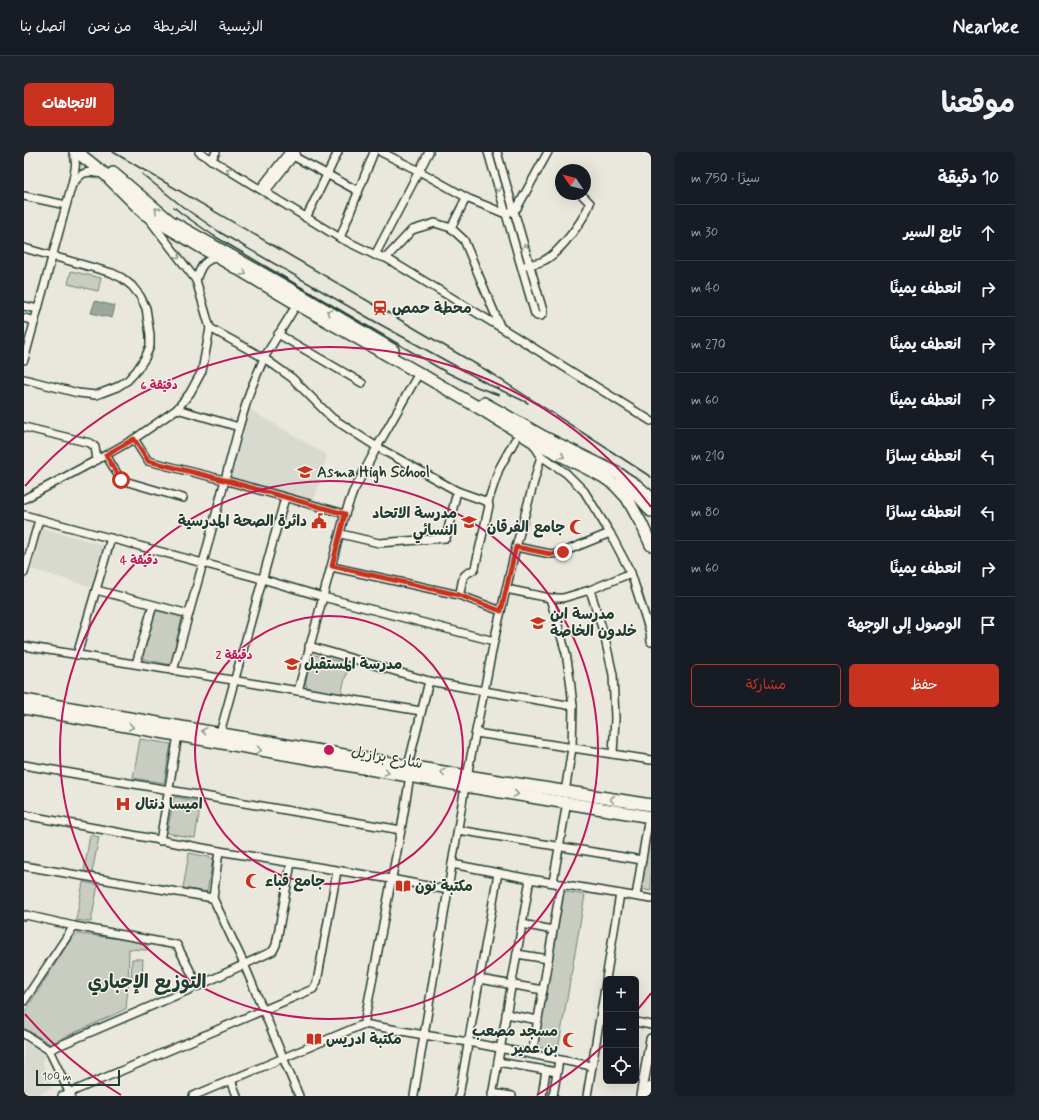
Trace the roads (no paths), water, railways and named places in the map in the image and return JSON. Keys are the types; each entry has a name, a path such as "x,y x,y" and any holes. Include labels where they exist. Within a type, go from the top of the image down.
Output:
{"main road":[{"path":"77,152 106,175 145,214 297,304 486,412 531,440 602,476 615,485 627,498 651,545"},
{"path":"88,152 170,221 544,437 619,474 636,485 651,498"},
{"path":"619,474 651,511"},
{"name":"شارع برازيل","path":"24,700 220,733 409,771"},
{"name":"شارع برازيل","path":"24,708 178,735 566,797 650,813"},
{"path":"641,1096 651,1039"},
{"path":"649,1096 651,1087"}],"street":[{"path":"24,360 72,184 75,164 75,156 73,152"},
{"path":"199,152 340,238 375,255 386,258 651,421"},
{"path":"212,160 216,152"},
{"path":"306,218 338,152"},
{"path":"340,238 374,152"},
{"path":"381,152 419,171 466,198 506,214 517,208 548,152"},
{"path":"375,255 430,152"},
{"path":"490,154 535,314 539,316 542,315 543,311 497,152"},
{"path":"263,190 293,153 358,191"},
{"path":"72,184 84,173 92,171 106,175"},
{"path":"24,196 66,205"},
{"path":"451,228 466,198"},
{"path":"521,266 544,261 556,252 569,238 584,215 590,203 587,200"},
{"path":"24,499 134,439 177,410 190,393 202,371 210,328 196,280 145,214"},
{"path":"386,258 412,230 434,223 451,228 464,240 500,327"},
{"path":"24,248 112,273 122,278 132,286 140,296 146,308 150,335 150,346 145,358 128,380 117,388 96,395 78,393 24,379"},
{"path":"196,280 199,270 204,263 217,257"},
{"path":"173,671 224,480 250,391 264,358 297,304"},
{"path":"24,306 38,309"},
{"path":"24,318 34,321"},
{"path":"210,328 264,358 292,378 332,418 377,447 457,490 488,502"},
{"path":"278,334 362,383"},
{"path":"298,691 309,646 341,534 345,514 353,492 419,373"},
{"path":"177,410 239,427"},
{"path":"24,427 90,443 95,447 97,460"},
{"path":"134,439 148,461 224,480 345,514"},
{"path":"459,595 463,578 475,568 488,513 488,502 499,469 515,440"},
{"path":"531,440 541,456 566,473 584,491 610,533 631,573 650,632 651,642"},
{"path":"106,455 121,480 183,498"},
{"path":"414,1096 466,781 506,589 541,456"},
{"path":"341,534 379,544 446,538 457,490"},
{"path":"220,733 285,498"},
{"path":"24,516 111,538 323,597 494,641"},
{"path":"24,573 39,520"},
{"path":"516,547 551,554 563,552 610,533"},
{"path":"77,655 111,538"},
{"path":"332,566 459,595 501,611"},
{"path":"506,589 550,598 563,598 590,590 631,573"},
{"path":"96,590 189,614"},
{"path":"590,590 604,634 613,675 615,718 613,754"},
{"path":"532,1054 553,930 560,846 572,748 573,706 570,679 566,653 550,598"},
{"path":"136,664 153,605"},
{"path":"24,646 421,711"},
{"path":"309,646 429,681 484,692 573,706"},
{"path":"364,1024 401,830 409,771 421,711 429,681"},
{"path":"476,733 651,760"},
{"path":"160,841 178,735"},
{"path":"24,765 401,830"},
{"path":"636,896 650,813"},
{"path":"24,815 160,841 391,879 448,890"},
{"path":"458,830 642,860"},
{"path":"219,851 213,898 244,964 299,1096"},
{"path":"49,1050 198,986 273,951 276,945 290,863"},
{"path":"452,864 530,879 651,899"},
{"path":"24,866 213,898"},
{"path":"62,1096 70,1094 313,989 317,982 337,871"},
{"path":"459,1096 498,873"},
{"path":"512,1096 492,1094 530,879"},
{"path":"607,976 620,894"},
{"path":"24,916 26,915 74,926 177,944 198,986"},
{"path":"522,924 553,930"},
{"path":"24,1001 74,926"},
{"path":"517,954 548,959"},
{"path":"479,979 543,990"},
{"path":"506,1014 538,1020"},
{"path":"587,1096 603,1017"},
{"path":"639,1023 651,1025"},
{"path":"193,1096 209,1093 230,1080 364,1024 592,1066"},
{"path":"24,1034 49,1050 70,1094"},
{"path":"553,1096 559,1060"},
{"path":"498,1062 557,1072"},
{"path":"542,1096 546,1070"},
{"path":"230,1080 237,1096"}],"railway":[{"path":"113,152 486,370 651,477"},
{"path":"142,174 183,207 221,233 374,321 490,385 528,403"},
{"path":"174,207 214,236 446,372 477,387 499,395"}],"place":[{"name":"محطة حمص","path":"380,308"},
{"name":"Asma High School","path":"305,472"},
{"name":"دائرة الصحة المدرسية","path":"319,521"},
{"name":"مدرسة الاتحاد النسائي","path":"469,522"},
{"name":"جامع الفرقان","path":"577,527"},
{"name":"مدرسة ابن خلدون الخاصة","path":"538,623"},
{"name":"مدرسة المستقبل","path":"292,664"},
{"name":"اميسا دنتال","path":"123,804"},
{"name":"جامع قباء","path":"253,881"},
{"name":"مكتبة نون","path":"403,886"},
{"name":"مكتبة ادريس","path":"314,1039"},
{"name":"مسجد مصعب بن عمير","path":"570,1040"}],"district":[{"name":"التوزيع الإجباري","path":"147,981"}]}
